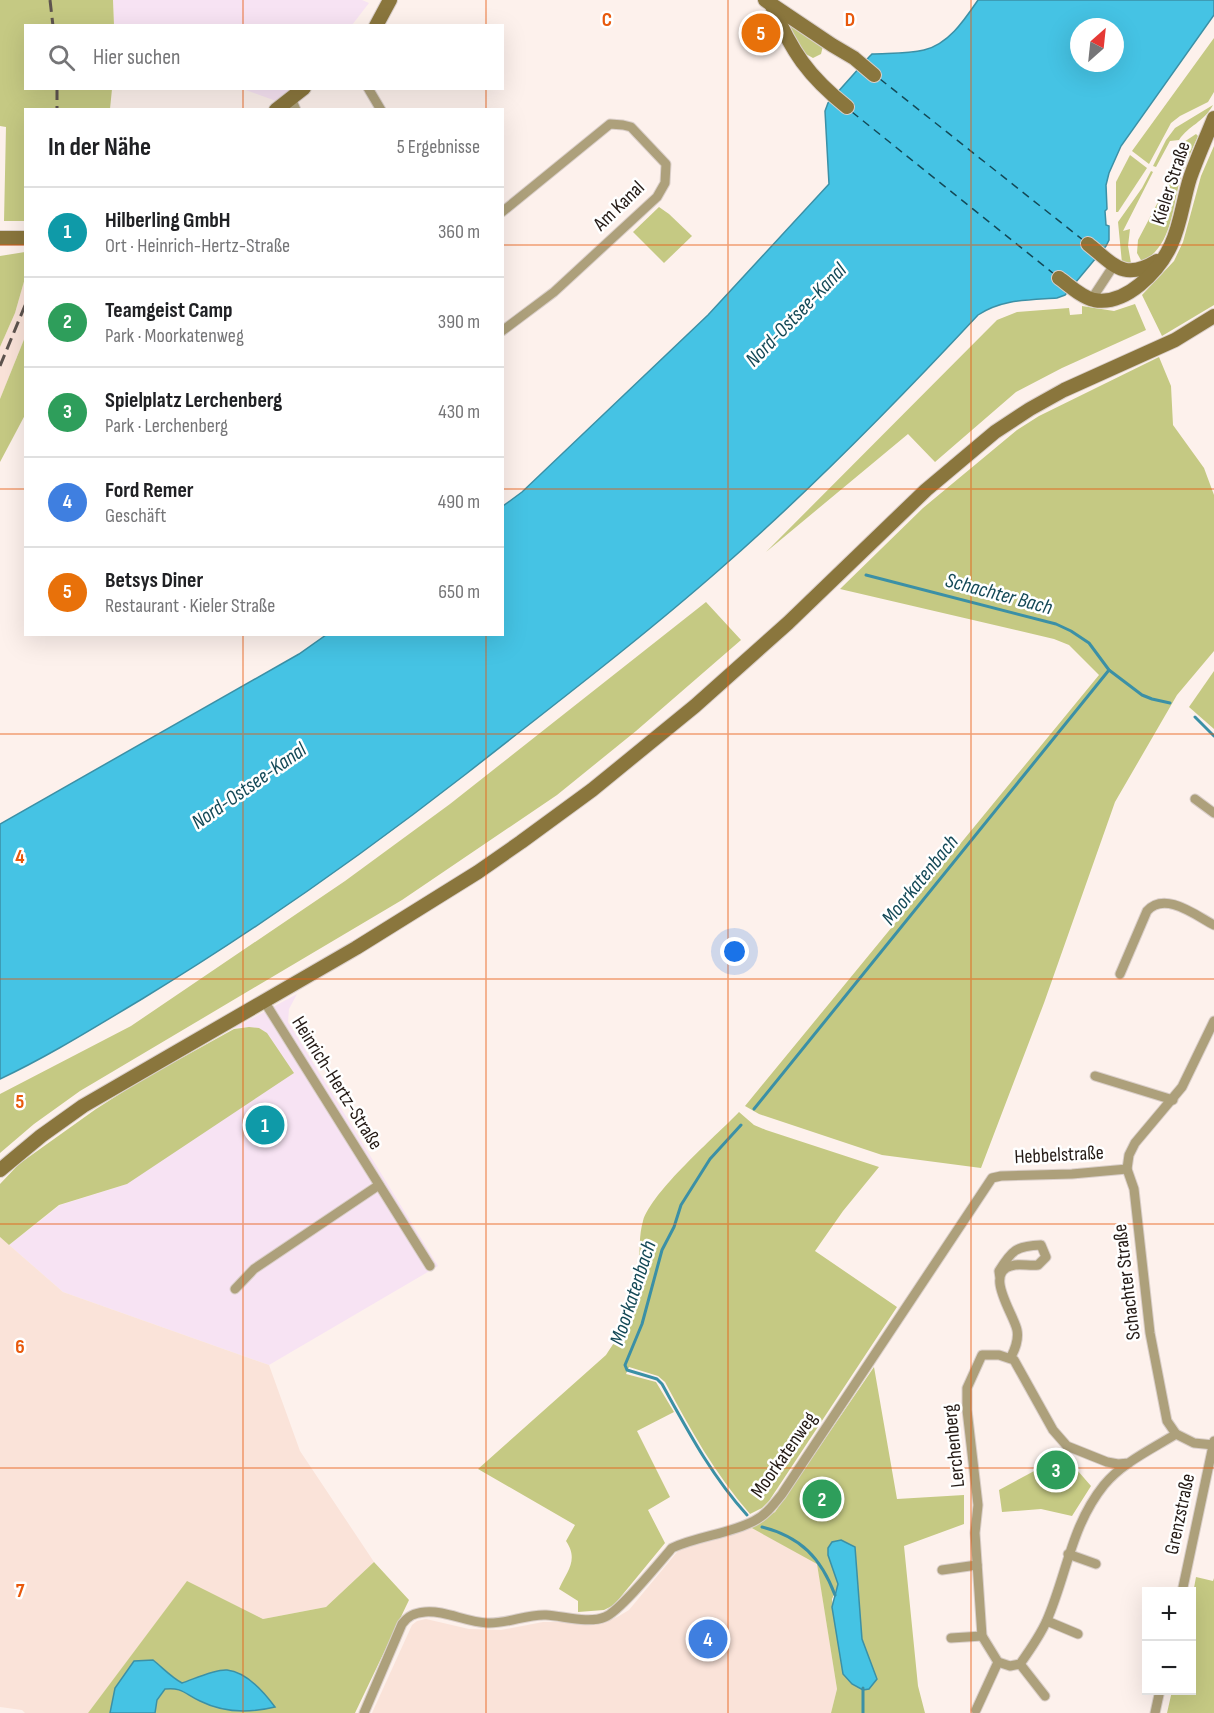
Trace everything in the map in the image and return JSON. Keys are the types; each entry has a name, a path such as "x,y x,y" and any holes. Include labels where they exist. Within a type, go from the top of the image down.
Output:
{"main road":[{"path":"377,24 390,0"},
{"path":"769,3 858,61 874,75"},
{"path":"769,3 806,70 826,91 847,107"},
{"path":"293,104 303,90"},
{"name":"Kieler Straße","path":"1091,300 1114,300 1131,291 1147,279 1170,247 1190,178 1214,118"},
{"path":"0,238 24,238"},
{"path":"1088,244 1122,270 1135,272 1162,258"},
{"path":"1059,278 1091,300"},
{"path":"0,1170 41,1136 83,1106 356,948 469,878 592,790 695,706 762,647 904,511 995,432 1064,390 1175,340 1214,316"}],"street":[{"path":"369,90 380,108"},
{"name":"Am Kanal","path":"504,210 610,124 631,127 666,164 665,183 657,197 554,292 504,330"},
{"path":"1091,300 1114,265"},
{"path":"1195,799 1214,813"},
{"path":"1120,974 1147,911 1152,905 1167,902 1214,925"},
{"name":"Heinrich-Hertz-Straße","path":"264,1001 430,1266"},
{"path":"1127,1169 1129,1155 1135,1143 1173,1100 1193,1069 1214,1021"},
{"path":"1095,1076 1173,1100"},
{"name":"Hebbelstraße","path":"992,1178 1127,1169"},
{"name":"Schachter Straße","path":"1127,1169 1134,1189 1150,1333 1167,1420 1176,1434"},
{"name":"Moorkatenweg","path":"364,1713 402,1624 414,1614 432,1612 470,1622 488,1623 502,1623 542,1615 592,1619 605,1617 620,1606 672,1548 746,1524 764,1514 782,1494 992,1178"},
{"path":"235,1289 254,1269 380,1185"},
{"path":"1000,1278 1005,1269 1014,1265 1038,1265 1046,1257 1041,1245 1024,1245 1012,1251 999,1271 1000,1288 1017,1330 1017,1345 1011,1357 1053,1430 1067,1446 1107,1462 1129,1463"},
{"name":"Lerchenberg","path":"998,1662 982,1636 975,1533 978,1504 967,1410 967,1388 982,1355 1011,1357"},
{"path":"976,1710 998,1662 1010,1666 1020,1664 1047,1621 1068,1554 1081,1522 1105,1483 1129,1463 1176,1434 1194,1443 1214,1443"},
{"name":"Grenzstraße","path":"1183,1587 1214,1443"},
{"path":"1068,1554 1096,1564"},
{"path":"942,1570 977,1565"},
{"path":"1047,1621 1078,1634"},
{"path":"951,1638 982,1636"},
{"path":"1020,1664 1045,1696"},
{"path":"1155,1713 1159,1695"}],"shaded area":[{"path":"113,0 362,0 369,3 353,24 114,24"},
{"path":"246,90 290,90 276,101"},
{"path":"24,282 24,339 0,399 0,347 15,313"},
{"path":"297,994 289,1009 288,1022 438,1266 269,1365 63,1292 9,1245 60,1205 127,1184 249,1027 234,1028"},
{"path":"0,1237 63,1292 269,1365 300,1451 374,1562 326,1607 263,1619 187,1582 88,1713 25,1713 22,1710 0,1707"},
{"path":"750,1527 817,1563 837,1689 831,1713 372,1713 412,1625 417,1621 426,1619 469,1629 501,1630 543,1622 606,1622 629,1610 677,1552 685,1547"}],"green space":[{"path":"0,0 113,0 114,24 24,24 24,90 112,90 110,108 24,108 24,221 4,221 6,127 0,126"},
{"path":"788,23 823,46 821,54 813,58 804,53"},
{"path":"1214,38 1214,92 1208,102 1171,123 1149,164 1132,151"},
{"path":"1213,105 1205,116 1179,140 1170,141 1156,167 1153,166 1175,128"},
{"path":"1196,134 1198,136 1180,180 1165,237 1152,255 1142,262 1137,253 1138,240 1186,149 1184,142"},
{"path":"1214,146 1214,305 1162,336 1142,295 1174,261 1183,242 1201,176"},
{"path":"1130,155 1147,168 1116,212 1116,182"},
{"path":"1151,171 1153,172 1123,231 1130,229 1128,246 1131,263 1122,263 1118,222"},
{"path":"659,207 692,236 664,263 633,232"},
{"path":"24,252 24,282 15,313 0,347 0,256"},
{"path":"1135,304 1146,330 1062,368 1016,392 935,462 908,434 766,552 997,320 1017,312 1069,308 1070,315 1082,314 1082,306 1114,311"},
{"path":"24,339 24,417 0,462 0,399"},
{"path":"1159,357 1171,386 1173,425 1204,468 1214,495 1214,651 1177,695 1115,802 1044,1003 981,1168 882,1155 759,1114 745,1106 1099,675 1069,645 1054,639 840,589 923,508 1017,430 1039,416"},
{"path":"706,602 741,640 636,731 557,795 402,900 80,1091 34,1124 0,1153 0,1094 131,1026 345,881 450,804"},
{"path":"1214,671 1214,729 1189,707"},
{"path":"259,1028 267,1033 294,1073 127,1184 59,1205 9,1245 0,1237 0,1184 19,1164 140,1081 234,1029"},
{"path":"739,1112 754,1125 766,1130 879,1167 843,1211 815,1251 897,1307 769,1501 762,1508 750,1514 714,1467 665,1382 658,1376 629,1367 626,1374 656,1382 674,1412 637,1431 670,1497 648,1510 665,1543 614,1605 604,1610 578,1612 578,1601 559,1589 572,1560 572,1554 566,1541 575,1525 478,1469 606,1355 630,1311 639,1262 641,1231 649,1209 671,1180"},
{"path":"874,1367 897,1499 964,1495 964,1524 904,1546 918,1686 925,1713 831,1713 837,1689 817,1564 750,1527 775,1512","holes":["855,1547 862,1639 866,1652 843,1674 832,1599"]},
{"path":"1064,1455 1091,1486 1072,1516 1041,1509 1002,1512 999,1490"},
{"path":"374,1562 409,1600 355,1713 88,1713 187,1581 263,1619 326,1607"},
{"path":"1196,1577 1213,1581 1214,1578 1214,1713 1167,1713 1171,1695 1196,1695 1196,1587 1194,1587"}],"water":[{"name":"Nord-Ostsee-Kanal","path":"978,0 1214,0 1214,15 1121,146 1106,185 1107,209 1105,211 1106,225 1109,226 1109,240 1065,295 1057,298 1006,303 978,315 852,446 753,540 594,674 466,774 347,863 225,947 89,1031 0,1079 0,824 299,654 325,636 504,636 504,505 522,492 708,315 829,184 825,111 828,103 869,57 872,54 924,50 949,37"},
{"path":"841,1540 855,1547 862,1639 877,1679 869,1689 863,1690 852,1684 843,1674 832,1607 838,1584 828,1555 828,1548 832,1542"},
{"path":"153,1660 182,1683 217,1671 234,1672 254,1684 275,1707 247,1711 228,1710 209,1705 176,1689 165,1689 157,1700 155,1713 110,1713 115,1688 134,1661"}],"waterway":[{"name":"Schachter Bach","path":"866,575 1056,624 1089,643 1109,670 1142,695 1170,703"},
{"name":"Moorkatenbach","path":"754,1109 1109,670"},
{"name":"Schachter Bach","path":"1195,717 1214,736"},
{"name":"Moorkatenbach","path":"741,1125 710,1159 681,1205 674,1227 662,1250 642,1324 625,1365 627,1370 657,1379 662,1384 711,1468 747,1515"},
{"name":"Moorkatenbach","path":"762,1527 788,1537 808,1551 823,1570 835,1595"},
{"name":"Moorkatenbach","path":"863,1688 863,1713"}],"ferry route":[{"path":"880,79 1083,240"},
{"path":"852,112 1054,274"}],"railway":[{"path":"50,0 53,24"},
{"path":"57,90 57,108"},
{"path":"0,366 24,308"}],"place":[{"name":"Betsys Diner","path":"761,33"},
{"name":"Hilberling GmbH","path":"265,1125"},
{"name":"Spielplatz Lerchenberg","path":"1056,1470"},
{"name":"Teamgeist Camp","path":"822,1499"},
{"name":"Ford Remer","path":"708,1639"}]}
